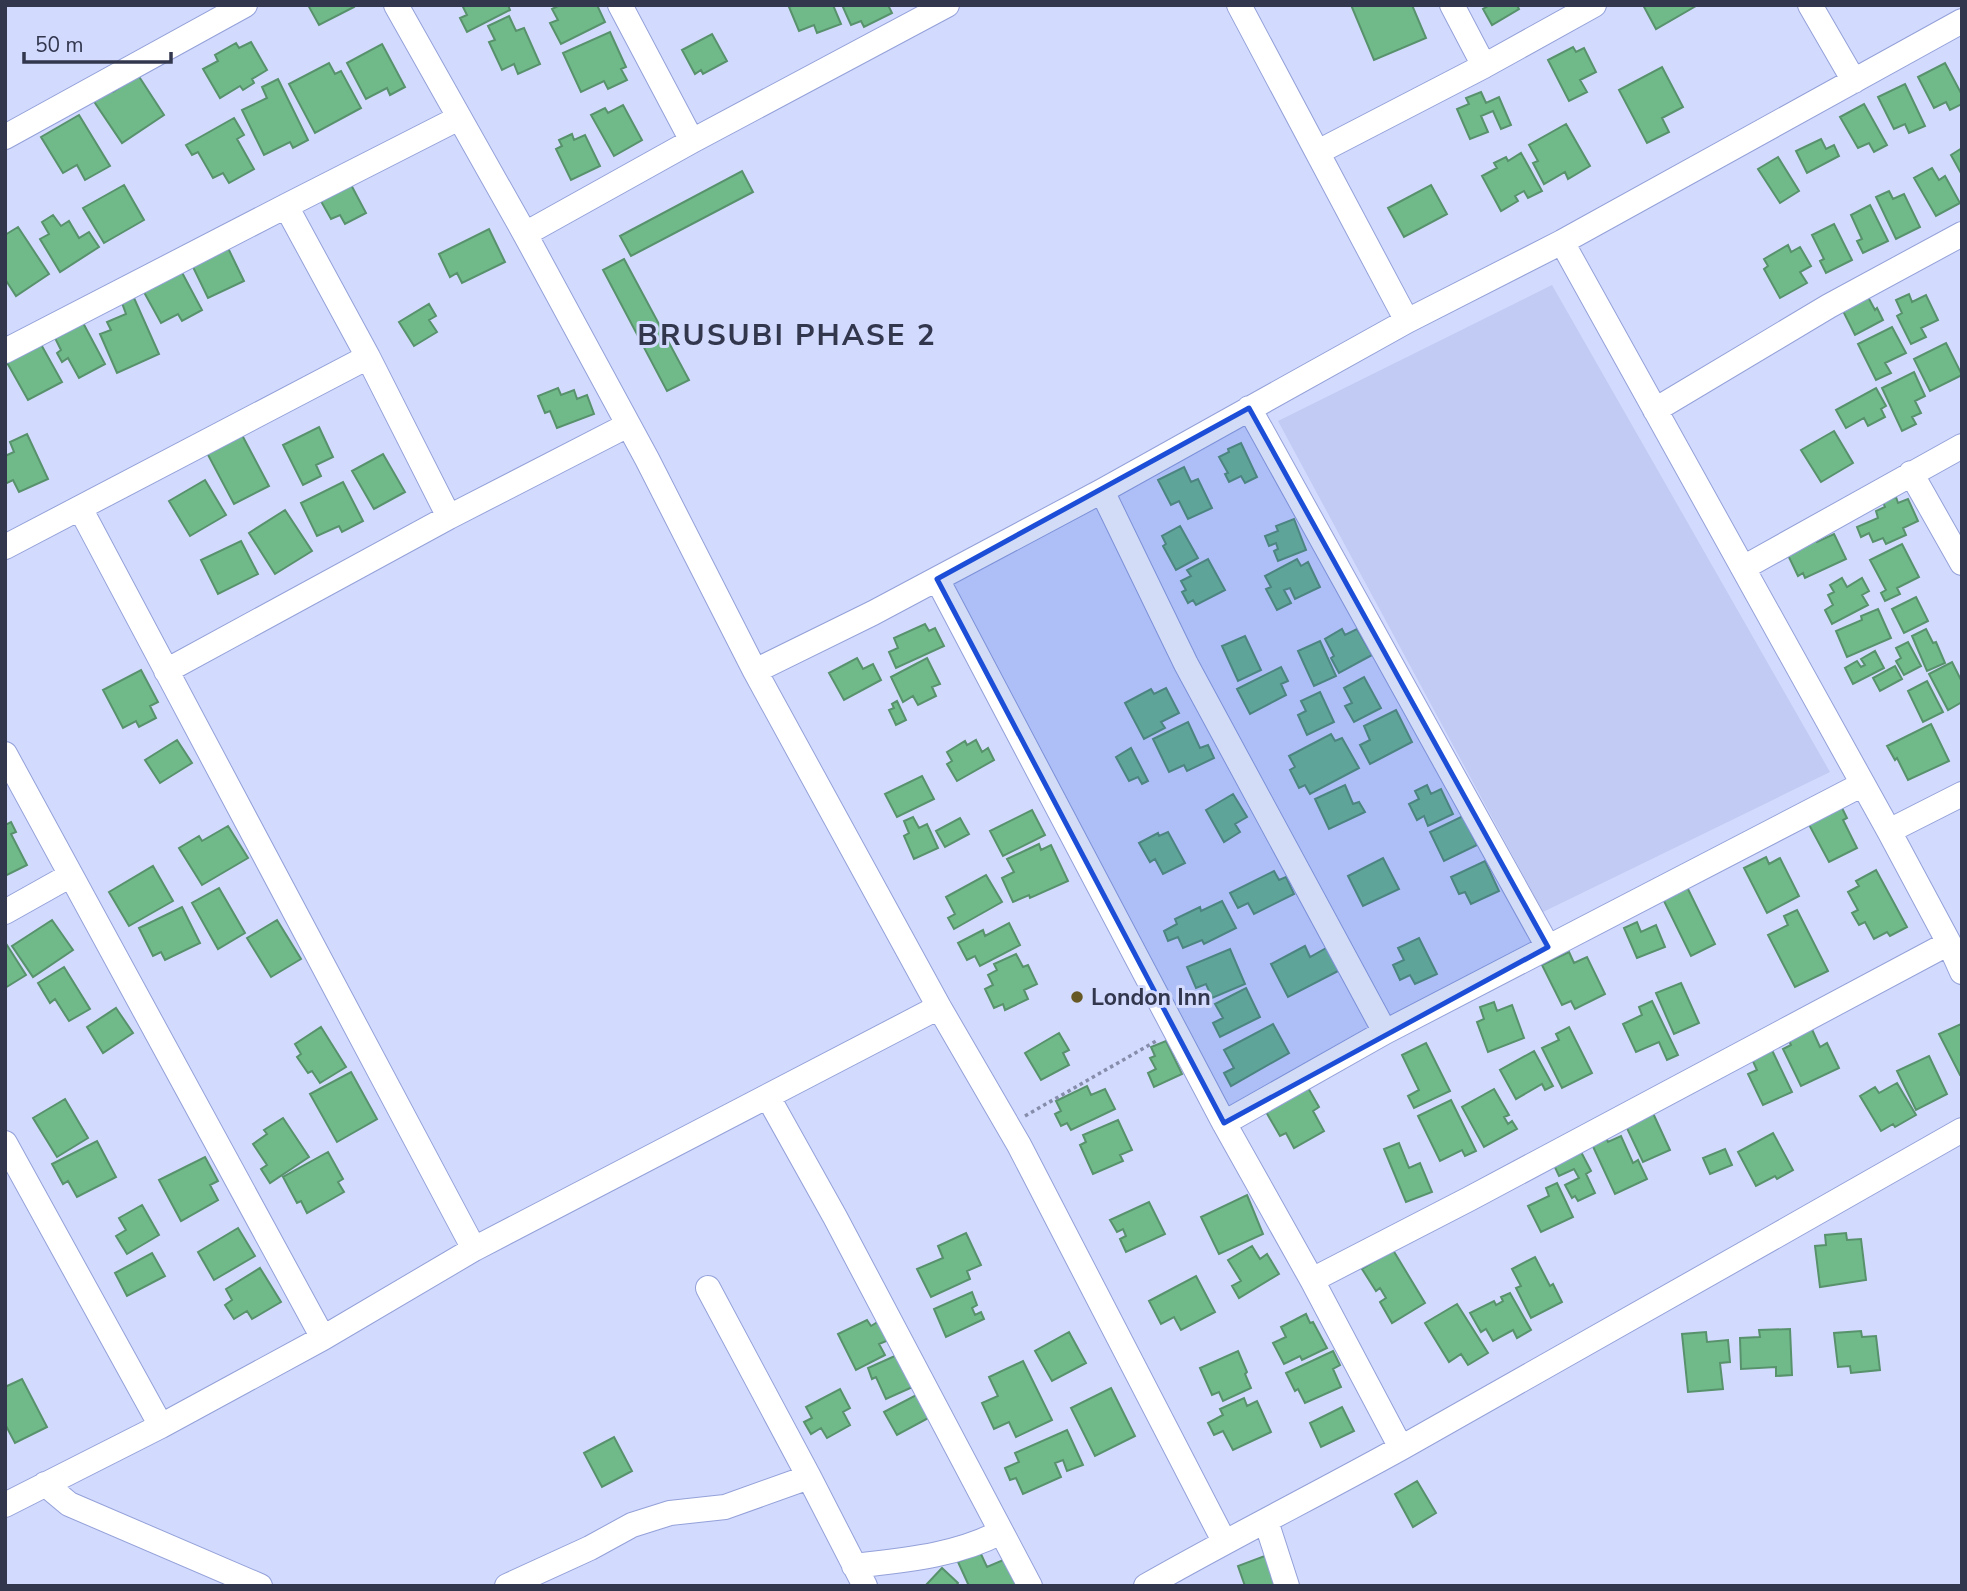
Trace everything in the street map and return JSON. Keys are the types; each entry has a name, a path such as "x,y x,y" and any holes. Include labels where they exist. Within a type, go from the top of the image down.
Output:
{"street":[{"path":"5,137 245,5"},
{"path":"396,5 525,234 628,425 755,671 939,1007 1008,1126 1224,1541"},
{"path":"620,5 692,141"},
{"path":"525,234 947,5"},
{"path":"1239,5 1407,321"},
{"path":"1452,5 1484,66"},
{"path":"1318,152 1484,66 1594,5"},
{"path":"1810,5 1854,81"},
{"path":"755,671 873,613 1101,491 1407,321 1562,242 1962,21"},
{"path":"5,351 459,118"},
{"path":"286,205 368,357 449,517"},
{"path":"1655,410 1829,306 1962,234"},
{"path":"1562,242 1889,831 1962,972"},
{"path":"5,547 368,357"},
{"path":"1249,408 1548,947"},
{"path":"166,671 449,517 628,425"},
{"path":"1743,568 1962,446"},
{"path":"1911,473 1962,563"},
{"path":"1101,491 1186,664 1385,1032"},
{"path":"80,508 474,1249"},
{"path":"937,579 1224,1122 1312,1279 1401,1448"},
{"path":"5,754 323,1338"},
{"path":"1224,1122 1385,1032 1863,784"},
{"path":"1889,831 1962,794"},
{"path":"5,912 71,875"},
{"path":"1312,1279 1469,1199 1948,943"},
{"path":"5,1505 161,1426 323,1338 474,1249 939,1007"},
{"path":"768,1097 835,1217 1030,1586"},
{"path":"1146,1586 1224,1541 1401,1448 1962,1130"},
{"path":"5,1143 161,1426"},
{"path":"708,1288 859,1576 979,1543 1001,1532"},
{"path":"507,1586 590,1548 632,1525 670,1513 725,1507 809,1477"},
{"path":"44,1484 69,1504 260,1586"},
{"path":"1266,1521 1287,1586"}],"path":[{"path":"1008,1126 1175,1030"}],"highlighted area":[{"path":"1249,408 1548,947 1224,1123 937,579"}],"shaded area":[{"path":"1552,285 1830,772 1543,912 1278,421"}],"building":[{"path":"308,5 353,5 354,7 319,25"},
{"path":"462,5 508,5 510,10 467,32 460,18 467,15"},
{"path":"560,5 597,5 605,22 561,44 550,23 558,20 552,9"},
{"path":"833,5 841,24 817,33 814,25 799,31 789,7"},
{"path":"842,5 888,5 892,13 864,27 861,21 851,25"},
{"path":"1351,5 1412,5 1426,38 1374,60"},
{"path":"1490,5 1517,5 1519,9 1492,25 1483,9"},
{"path":"1643,5 1696,5 1696,6 1656,29"},
{"path":"509,16 516,31 524,28 540,64 518,74 514,64 502,70 489,42 495,40 488,26"},
{"path":"610,32 626,67 621,69 627,80 608,89 604,81 581,92 563,53"},
{"path":"712,34 727,61 703,74 701,70 695,74 682,50"},
{"path":"251,42 267,70 252,79 254,83 243,90 240,86 220,98 203,69 218,61 215,55 236,43 239,48"},
{"path":"382,44 405,87 390,95 387,88 366,99 347,63"},
{"path":"1573,47 1576,52 1584,48 1596,72 1580,80 1587,92 1569,101 1548,60"},
{"path":"329,63 335,74 341,71 361,108 315,133 289,84"},
{"path":"1945,63 1962,95 1962,104 1950,110 1946,102 1934,108 1918,77"},
{"path":"1662,67 1683,107 1662,118 1669,132 1647,143 1619,90"},
{"path":"138,75 164,115 122,143 93,100 110,89 113,92"},
{"path":"278,79 308,140 293,148 290,142 264,155 242,110 267,98 262,87"},
{"path":"1905,84 1925,126 1909,133 1905,124 1894,129 1878,97"},
{"path":"1481,92 1486,103 1499,97 1511,125 1501,129 1493,111 1481,116 1488,132 1470,139 1457,109 1469,104 1466,98"},
{"path":"1864,104 1887,145 1874,152 1869,143 1858,148 1840,117"},
{"path":"623,105 642,140 614,156 591,115 605,108 608,113"},
{"path":"79,115 110,166 85,180 77,165 63,173 41,137"},
{"path":"234,118 244,135 237,139 254,169 229,183 223,173 213,178 198,152 192,155 186,145"},
{"path":"1566,124 1590,166 1568,179 1565,172 1544,184 1533,163 1538,161 1529,145"},
{"path":"572,134 574,140 585,135 600,166 571,180 556,149 562,146 559,140"},
{"path":"1821,139 1826,149 1834,145 1839,156 1807,173 1796,151"},
{"path":"1962,148 1962,175 1951,155"},
{"path":"1521,153 1542,191 1528,198 1524,191 1515,196 1518,201 1501,211 1482,176 1497,168 1494,163 1506,157 1508,161"},
{"path":"1778,157 1799,191 1780,203 1758,169"},
{"path":"1932,168 1939,180 1945,176 1960,203 1936,216 1914,178"},
{"path":"742,171 753,192 631,256 620,236"},
{"path":"348,179 366,213 345,224 340,215 331,219 318,196"},
{"path":"124,185 144,220 104,243 83,208"},
{"path":"1431,185 1447,214 1404,237 1388,208"},
{"path":"1889,191 1893,199 1904,194 1920,227 1896,239 1876,197"},
{"path":"1870,205 1888,241 1863,253 1857,241 1862,239 1851,215"},
{"path":"53,215 61,226 69,221 79,238 89,232 99,247 60,272 40,239 49,234 42,222"},
{"path":"1834,224 1852,260 1826,273 1820,261 1824,259 1812,235"},
{"path":"18,227 49,274 16,296 5,279 5,235"},
{"path":"489,229 505,262 462,283 457,273 450,277 439,254"},
{"path":"1788,245 1791,252 1800,247 1811,266 1800,272 1807,283 1780,298 1764,269 1768,266 1764,259"},
{"path":"228,248 244,281 208,298 192,265"},
{"path":"624,259 689,380 667,391 603,270"},
{"path":"178,265 202,310 182,321 178,314 161,323 140,285"},
{"path":"1909,294 1912,302 1926,295 1938,320 1921,328 1926,337 1911,344 1897,316 1902,313 1896,300"},
{"path":"1868,297 1883,320 1855,335 1840,305"},
{"path":"134,298 159,354 117,373 100,334 111,330 107,322 126,314 122,303"},
{"path":"429,304 436,316 429,320 437,332 414,346 399,322"},
{"path":"81,319 105,364 79,378 68,358 62,362 57,353 61,350 53,334"},
{"path":"1892,327 1906,353 1885,363 1891,373 1876,380 1858,344"},
{"path":"38,339 62,382 28,400 5,359"},
{"path":"1946,343 1962,375 1930,391 1914,359"},
{"path":"1914,372 1925,396 1915,401 1921,413 1912,417 1916,424 1902,431 1882,388"},
{"path":"558,388 561,395 574,390 577,399 587,395 594,414 557,428 550,411 545,413 538,396"},
{"path":"1876,388 1886,406 1881,409 1885,417 1868,426 1864,418 1846,428 1836,410"},
{"path":"319,427 333,457 316,465 321,476 303,485 283,445"},
{"path":"1834,431 1853,463 1821,482 1801,450"},
{"path":"27,434 48,479 19,492 13,480 5,484 5,456 14,452 10,442"},
{"path":"242,435 269,486 234,504 207,453"},
{"path":"1241,443 1257,477 1245,483 1241,476 1229,482 1225,474 1228,473 1219,457"},
{"path":"383,454 405,492 374,509 352,471"},
{"path":"1184,467 1191,482 1198,479 1212,508 1188,519 1179,501 1171,505 1158,480"},
{"path":"205,480 226,515 190,536 169,501"},
{"path":"343,482 363,521 342,532 339,526 317,536 301,503"},
{"path":"1896,497 1898,503 1908,499 1918,521 1903,528 1906,535 1886,544 1883,538 1873,542 1869,533 1861,537 1857,527 1878,518 1876,511 1885,507 1883,502"},
{"path":"285,510 312,551 275,574 249,533"},
{"path":"1294,519 1306,550 1278,561 1274,551 1278,549 1276,543 1269,546 1265,536 1278,531 1276,526"},
{"path":"1180,526 1198,558 1176,570 1163,546 1166,544 1162,536"},
{"path":"1834,534 1846,559 1805,578 1803,573 1798,576 1786,551 1815,538 1817,542"},
{"path":"241,541 258,574 218,594 201,560"},
{"path":"1902,544 1919,577 1897,588 1900,594 1885,601 1881,593 1886,590 1870,560"},
{"path":"1208,559 1225,590 1196,605 1193,600 1188,603 1182,592 1186,590 1181,581 1191,576 1187,570"},
{"path":"1297,559 1301,566 1308,562 1320,587 1295,599 1290,588 1284,590 1291,603 1277,610 1266,589 1271,587 1265,576"},
{"path":"1842,578 1847,587 1862,578 1869,591 1862,595 1868,605 1832,624 1825,610 1833,605 1828,595 1834,592 1830,585"},
{"path":"1916,597 1928,621 1904,633 1892,609"},
{"path":"1878,609 1891,638 1847,657 1836,631 1862,620 1861,616"},
{"path":"925,624 929,631 935,628 944,646 896,668 889,652 898,648 894,638"},
{"path":"1342,629 1345,635 1357,629 1372,655 1339,673 1325,639"},
{"path":"1926,629 1933,643 1936,642 1945,663 1927,671 1912,636"},
{"path":"1245,636 1261,670 1238,681 1222,646"},
{"path":"1320,641 1336,676 1314,686 1298,651"},
{"path":"1908,642 1921,666 1904,675 1896,661 1901,658 1896,648"},
{"path":"1875,651 1884,668 1853,684 1845,668 1857,661 1861,667 1865,665 1861,659"},
{"path":"857,658 863,669 873,664 881,680 844,700 829,673"},
{"path":"927,658 940,684 932,687 936,696 918,705 913,696 903,702 891,677"},
{"path":"1952,662 1962,682 1962,702 1948,710 1929,674"},
{"path":"1895,666 1902,679 1880,691 1873,678"},
{"path":"1281,667 1288,681 1281,684 1286,695 1250,714 1237,689"},
{"path":"141,670 158,702 150,706 156,718 139,727 136,721 123,728 103,690"},
{"path":"1364,677 1381,708 1354,722 1345,706 1352,703 1344,688"},
{"path":"1927,681 1943,712 1923,722 1908,691"},
{"path":"1166,688 1179,713 1161,722 1165,728 1144,739 1125,703 1151,689 1154,694"},
{"path":"1320,692 1334,722 1307,735 1298,715 1306,711 1301,701"},
{"path":"897,701 906,720 896,725 889,710 894,708 892,704"},
{"path":"1396,710 1412,742 1370,764 1360,745 1370,740 1364,726"},
{"path":"1188,722 1200,748 1208,745 1214,758 1187,771 1184,765 1169,772 1153,739"},
{"path":"1931,724 1949,761 1908,780 1897,758 1895,760 1887,746"},
{"path":"1331,734 1335,741 1342,738 1359,768 1310,794 1305,785 1299,788 1290,770 1295,767 1289,756"},
{"path":"177,740 192,763 160,783 145,760"},
{"path":"976,740 982,752 988,748 994,760 957,781 947,764 952,761 947,752 965,741 967,745"},
{"path":"1131,748 1148,781 1142,784 1138,777 1129,781 1116,757"},
{"path":"922,776 934,799 897,817 885,794"},
{"path":"1345,785 1353,804 1359,802 1365,812 1329,829 1315,799"},
{"path":"1427,785 1431,794 1441,789 1453,814 1428,826 1424,816 1417,820 1409,804 1419,799 1415,791"},
{"path":"1233,794 1247,817 1235,824 1240,832 1224,842 1206,810"},
{"path":"1840,804 1847,818 1843,820 1857,848 1829,862 1807,821"},
{"path":"1032,810 1045,835 1003,856 990,831"},
{"path":"1463,816 1477,845 1444,861 1430,832"},
{"path":"913,817 919,828 927,824 938,848 914,859 904,836 909,833 904,821"},
{"path":"960,818 969,834 945,847 936,831"},
{"path":"11,822 16,832 11,834 27,865 5,876 5,825"},
{"path":"228,826 248,858 202,885 179,848 199,836 202,841"},
{"path":"1168,832 1185,863 1163,874 1155,859 1150,862 1139,843 1158,833 1159,836"},
{"path":"1039,844 1041,850 1051,845 1068,881 1030,898 1029,895 1013,902 1002,878 1014,872 1007,859"},
{"path":"1766,857 1769,864 1780,858 1799,896 1767,913 1744,868"},
{"path":"1383,858 1399,889 1363,906 1348,876"},
{"path":"1485,861 1499,891 1471,904 1465,892 1459,894 1451,877"},
{"path":"153,866 173,901 129,926 109,892"},
{"path":"1876,870 1907,927 1890,936 1887,932 1874,939 1865,922 1859,925 1852,913 1858,910 1848,892 1859,886 1856,881"},
{"path":"1274,871 1279,880 1286,877 1294,894 1254,914 1248,903 1238,908 1230,893"},
{"path":"986,875 1002,902 954,929 948,918 955,914 946,897"},
{"path":"1686,885 1715,944 1691,956 1662,897"},
{"path":"219,888 245,933 218,949 192,903"},
{"path":"1222,901 1236,928 1204,944 1202,940 1183,948 1178,937 1168,941 1164,931 1177,924 1175,919 1200,907 1201,911"},
{"path":"182,907 200,943 165,960 161,952 153,956 139,928"},
{"path":"1797,910 1828,971 1795,987 1768,935 1788,925 1784,916"},
{"path":"52,920 73,950 33,977 12,946"},
{"path":"277,920 301,959 271,977 247,938"},
{"path":"1637,922 1641,932 1656,925 1665,947 1637,958 1624,928"},
{"path":"1009,923 1020,945 980,966 975,956 967,960 958,943 983,930 985,936"},
{"path":"1419,938 1437,974 1415,984 1410,975 1400,980 1393,965 1404,960 1398,948"},
{"path":"5,942 26,975 5,988"},
{"path":"1305,946 1310,957 1328,947 1340,970 1288,997 1271,964"},
{"path":"1230,949 1245,984 1212,998 1206,984 1196,988 1187,967"},
{"path":"1569,952 1574,963 1587,957 1605,994 1575,1009 1571,1001 1562,1005 1542,965"},
{"path":"1016,954 1023,967 1028,965 1037,984 1024,990 1028,999 1005,1010 1003,1004 994,1008 985,989 993,985 988,975 997,970 994,964"},
{"path":"64,967 90,1009 69,1021 55,999 50,1003 38,983"},
{"path":"1681,983 1699,1023 1674,1034 1656,993"},
{"path":"1246,988 1260,1017 1220,1037 1213,1023 1223,1018 1215,1004"},
{"path":"1652,1001 1678,1055 1667,1060 1659,1042 1636,1052 1623,1024 1642,1015 1639,1007"},
{"path":"1494,1002 1497,1011 1512,1005 1524,1038 1488,1052 1477,1022 1484,1019 1480,1007"},
{"path":"116,1008 133,1033 103,1053 87,1027"},
{"path":"1273,1024 1289,1053 1231,1086 1224,1073 1234,1068 1224,1050"},
{"path":"1961,1024 1962,1074 1960,1075 1939,1034"},
{"path":"1810,1025 1820,1047 1827,1043 1839,1068 1801,1086 1783,1049 1791,1045 1787,1036"},
{"path":"321,1027 346,1067 320,1083 312,1071 308,1073 297,1057 301,1054 295,1044"},
{"path":"1569,1027 1592,1073 1562,1088 1542,1048 1559,1040 1556,1034"},
{"path":"1059,1033 1069,1050 1063,1053 1069,1065 1041,1080 1025,1053"},
{"path":"1166,1041 1182,1074 1154,1087 1148,1073 1156,1069 1150,1058 1155,1056 1151,1047"},
{"path":"1426,1043 1450,1091 1414,1108 1408,1096 1419,1090 1402,1055"},
{"path":"1770,1046 1792,1092 1763,1105 1748,1074 1757,1070 1750,1055"},
{"path":"1534,1051 1553,1086 1545,1090 1542,1084 1516,1099 1500,1070"},
{"path":"1929,1056 1947,1094 1916,1110 1897,1071"},
{"path":"351,1072 377,1119 337,1142 310,1094"},
{"path":"1897,1083 1916,1115 1895,1127 1893,1124 1881,1131 1860,1096 1875,1087 1879,1093"},
{"path":"1087,1086 1091,1095 1105,1089 1115,1109 1071,1130 1067,1123 1061,1126 1055,1114 1061,1111 1056,1101"},
{"path":"1307,1086 1319,1107 1313,1111 1324,1131 1294,1148 1286,1133 1280,1136 1265,1110"},
{"path":"1494,1089 1509,1115 1504,1117 1508,1124 1512,1121 1517,1129 1484,1147 1462,1107"},
{"path":"65,1099 88,1138 57,1157 33,1118"},
{"path":"1451,1100 1476,1151 1465,1156 1462,1150 1440,1161 1418,1116"},
{"path":"1652,1111 1670,1150 1643,1162 1625,1124"},
{"path":"283,1118 309,1157 270,1183 261,1169 267,1165 253,1144 267,1134 264,1130"},
{"path":"1118,1120 1132,1150 1120,1155 1123,1161 1093,1174 1080,1145 1086,1142 1083,1135"},
{"path":"1603,1132 1608,1142 1621,1136 1633,1163 1638,1160 1647,1179 1615,1194 1589,1138"},
{"path":"1773,1133 1793,1170 1756,1186 1738,1152"},
{"path":"97,1141 116,1177 77,1197 68,1181 63,1184 52,1164"},
{"path":"1399,1143 1409,1168 1420,1163 1432,1192 1406,1202 1384,1149"},
{"path":"1725,1149 1732,1165 1710,1174 1703,1158"},
{"path":"1580,1150 1591,1171 1586,1174 1595,1193 1578,1201 1575,1196 1572,1198 1565,1185 1579,1178 1574,1169 1559,1176 1553,1163"},
{"path":"328,1152 343,1179 338,1182 344,1192 307,1213 301,1201 297,1203 283,1177"},
{"path":"205,1157 218,1181 210,1185 218,1200 181,1221 159,1180"},
{"path":"1557,1183 1573,1217 1541,1232 1528,1206 1549,1196 1546,1188"},
{"path":"1247,1195 1263,1234 1219,1254 1201,1217"},
{"path":"1149,1202 1165,1234 1126,1252 1120,1239 1126,1236 1123,1229 1117,1232 1110,1220"},
{"path":"142,1205 159,1235 127,1254 116,1236 126,1230 119,1218"},
{"path":"238,1228 255,1256 214,1280 198,1252"},
{"path":"966,1233 981,1265 967,1271 970,1279 931,1297 917,1269 943,1258 938,1246"},
{"path":"1846,1233 1847,1240 1861,1239 1866,1280 1820,1287 1815,1246 1826,1245 1825,1235"},
{"path":"1252,1246 1260,1259 1267,1254 1279,1274 1239,1298 1232,1286 1241,1281 1228,1260"},
{"path":"1393,1250 1425,1303 1392,1323 1380,1302 1386,1298 1380,1288 1376,1291 1362,1269"},
{"path":"152,1253 165,1276 127,1296 115,1273"},
{"path":"1535,1257 1562,1302 1531,1318 1516,1288 1521,1286 1512,1269"},
{"path":"260,1268 281,1302 252,1319 247,1311 234,1319 225,1305 232,1300 226,1289"},
{"path":"1196,1276 1215,1312 1181,1330 1174,1317 1161,1324 1149,1301"},
{"path":"972,1292 977,1305 972,1308 975,1315 981,1312 984,1319 946,1337 934,1309"},
{"path":"1510,1293 1531,1330 1517,1338 1513,1330 1493,1341 1486,1329 1481,1332 1470,1313 1494,1301 1496,1305 1503,1301 1501,1297"},
{"path":"1457,1304 1488,1353 1468,1365 1461,1354 1449,1362 1425,1323"},
{"path":"1306,1314 1327,1348 1302,1360 1300,1356 1284,1364 1273,1343 1286,1337 1281,1327"},
{"path":"867,1320 871,1326 881,1320 891,1339 879,1344 885,1355 856,1370 838,1334"},
{"path":"1790,1329 1792,1375 1776,1376 1776,1367 1741,1369 1740,1338 1760,1337 1759,1330"},
{"path":"1861,1331 1862,1337 1876,1336 1880,1370 1851,1373 1850,1366 1838,1367 1834,1333"},
{"path":"1069,1332 1086,1363 1052,1381 1035,1351"},
{"path":"1706,1332 1707,1342 1728,1340 1730,1362 1720,1363 1723,1389 1688,1392 1682,1334"},
{"path":"1238,1351 1251,1388 1223,1401 1219,1392 1212,1395 1200,1368"},
{"path":"1333,1351 1340,1365 1333,1369 1341,1387 1305,1403 1286,1373"},
{"path":"897,1355 917,1385 886,1399 876,1377 872,1379 868,1368"},
{"path":"1023,1361 1052,1420 1016,1437 1009,1422 994,1429 982,1403 998,1396 989,1377"},
{"path":"22,1379 47,1427 15,1443 5,1424 5,1387"},
{"path":"1111,1388 1135,1436 1095,1456 1071,1408"},
{"path":"840,1389 850,1408 843,1412 850,1425 827,1438 821,1428 811,1434 804,1422 812,1418 806,1407"},
{"path":"920,1393 932,1416 897,1435 884,1412"},
{"path":"1244,1398 1247,1406 1257,1401 1271,1432 1233,1450 1223,1431 1214,1435 1208,1423 1223,1415 1220,1409"},
{"path":"1342,1407 1354,1431 1321,1447 1310,1423"},
{"path":"1067,1430 1083,1465 1067,1471 1063,1460 1055,1463 1061,1477 1023,1494 1016,1478 1010,1480 1005,1468 1019,1462 1015,1453"},
{"path":"614,1437 632,1471 602,1487 584,1453"},
{"path":"1417,1481 1436,1513 1413,1527 1395,1494"},
{"path":"980,1552 987,1567 1008,1558 1022,1586 969,1586 958,1562"},
{"path":"1270,1554 1282,1586 1245,1586 1238,1566"},
{"path":"942,1568 958,1583 956,1586 925,1586"}],"place":[{"name":"London Inn","path":"1077,997"}],"district":[{"name":"BRUSUBI PHASE 2","path":"787,335"}]}
